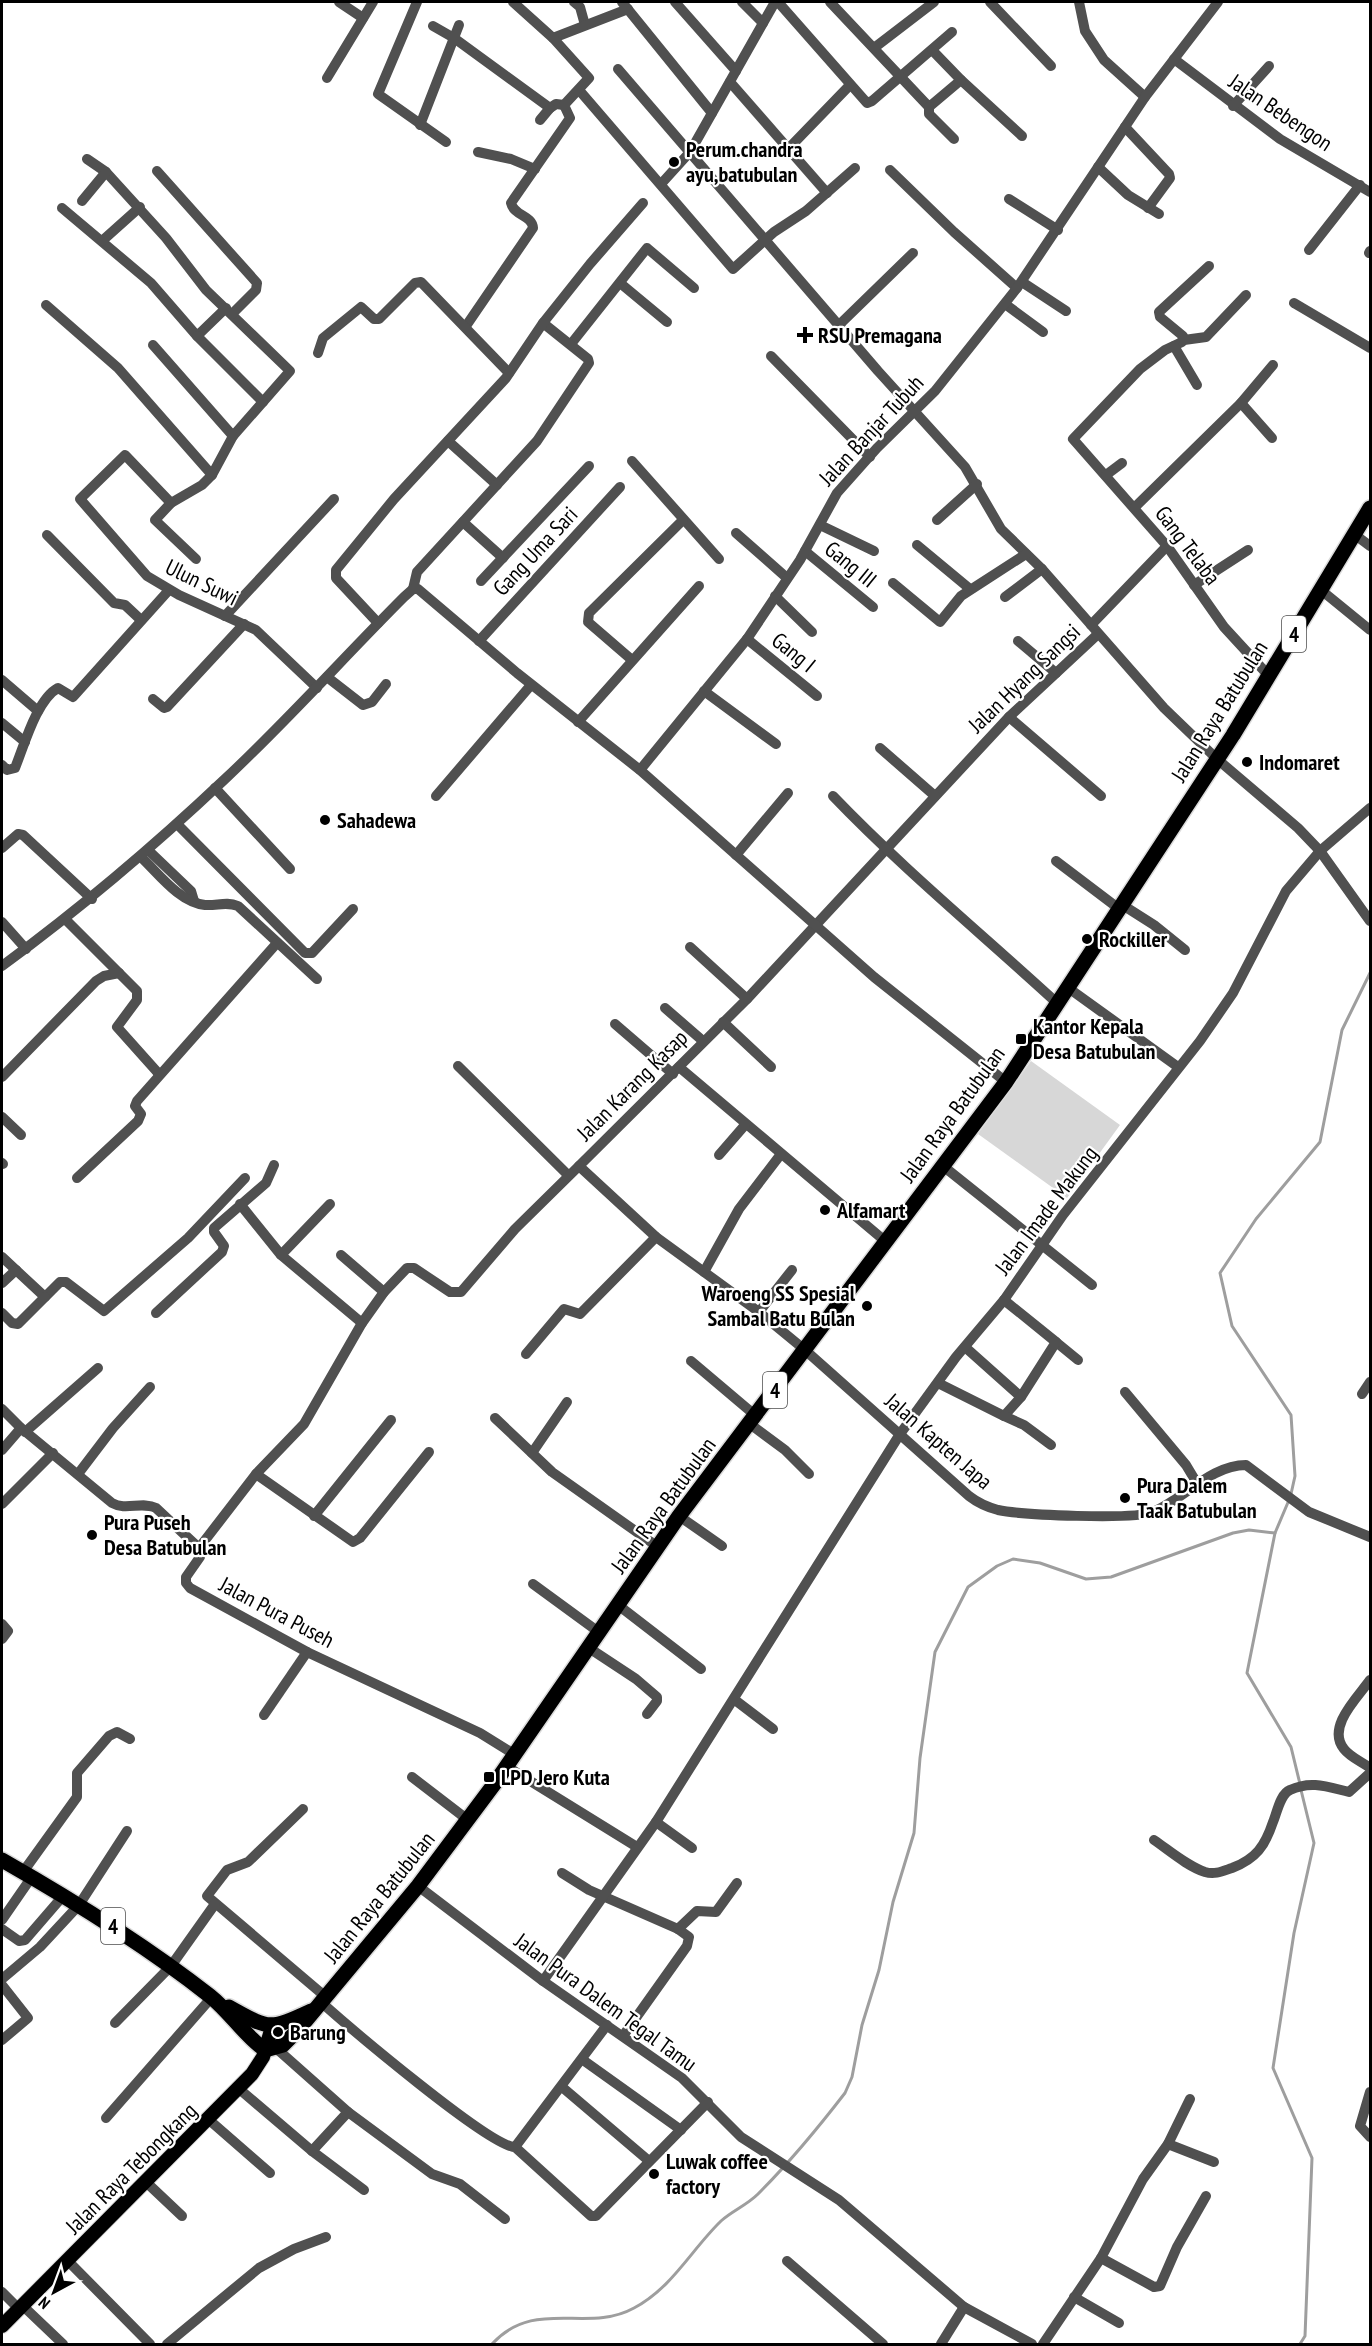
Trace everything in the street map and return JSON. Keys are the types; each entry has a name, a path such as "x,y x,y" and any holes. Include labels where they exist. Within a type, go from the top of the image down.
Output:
{"highway":[{"name":"Jalan Raya Batubulan","path":"271,2050 322,2003 418,1886 468,1820 680,1516 1006,1082 1217,759 1371,508"},
{"name":"4","path":"2,1860 79,1905 171,1966 215,1999 261,2024 272,2027"},
{"name":"4","path":"215,1999 253,2041 271,2050"},
{"name":"Jalan Raya Batubulan","path":"272,2027 322,2003"}],"main road":[{"name":"Jalan Raya Tebongkang","path":"11,2314 68,2261 238,2088 271,2050 272,2027"}],"street":[{"path":"339,2 363,18"},
{"path":"327,78 373,2"},
{"path":"417,2 378,94 446,142"},
{"path":"513,2 553,38 589,78 564,105"},
{"path":"585,25 577,4 590,2"},
{"path":"675,2 736,71"},
{"path":"742,2 763,23"},
{"path":"661,184 690,152 777,2 864,101 869,103 952,32"},
{"path":"830,2 929,107 929,114 954,140"},
{"path":"874,48 934,2"},
{"path":"990,2 1052,66"},
{"path":"1079,2 1083,26 1104,60 1145,97"},
{"name":"Jalan Banjar Tubuh","path":"640,770 747,639 805,551 837,493 935,391 1005,304 1058,231 1145,97 1218,2"},
{"path":"553,38 625,5 712,113"},
{"path":"420,125 459,25"},
{"path":"433,26 454,38 550,108"},
{"path":"932,50 1022,136"},
{"name":"Jalan Bebengon","path":"1174,59 1233,106 1280,139 1371,192"},
{"path":"1233,106 1269,66"},
{"name":"Jalan Hyang Sangsi","path":"618,69 965,467 977,484 993,519 1042,569 1094,630 1056,673 1009,717 815,924"},
{"path":"929,107 961,80"},
{"path":"730,82 790,147 827,193"},
{"path":"790,147 850,85"},
{"path":"579,90 733,269 765,239 806,211 855,168"},
{"path":"540,120 556,104 564,105"},
{"path":"466,326 533,228 531,221 515,211 511,203 570,117 564,105"},
{"path":"1125,127 1169,174 1170,178 1148,208"},
{"path":"478,152 511,159 535,169"},
{"path":"87,159 106,172 140,207 206,290 290,371 233,436 212,475 202,485 171,503 157,517 157,524 196,559"},
{"path":"1098,167 1123,191 1159,214"},
{"path":"891,170 954,232 1019,285 1066,311"},
{"path":"157,171 257,283 256,290 197,336"},
{"path":"82,201 106,172"},
{"path":"1309,250 1360,185"},
{"path":"1009,199 1058,231"},
{"path":"378,623 334,576 336,570 364,534 509,373 543,323 643,203"},
{"path":"102,242 140,207"},
{"path":"62,208 151,283 197,336 263,402"},
{"path":"571,344 647,248 694,288"},
{"path":"839,325 913,254"},
{"path":"1184,340 1173,325 1160,317 1160,312 1209,266"},
{"path":"318,353 323,338 361,307 374,319 379,319 417,282 423,283 509,373"},
{"path":"620,283 667,322"},
{"path":"1197,385 1174,346 1184,340 1206,337 1246,295"},
{"path":"1294,303 1371,348"},
{"path":"1005,304 1043,332"},
{"path":"46,305 118,368 212,475"},
{"path":"2,966 92,899 177,824 317,688 413,589 417,572 537,441 589,363 588,358 543,323"},
{"path":"153,345 233,436"},
{"name":"Gang Telaba","path":"1174,346 1140,369 1073,439 1135,507 1167,546 1224,627 1269,676"},
{"path":"771,356 796,378 870,457"},
{"path":"1135,507 1241,403 1273,365"},
{"path":"1241,403 1272,438"},
{"path":"448,441 497,485"},
{"name":"Ulun Suwi","path":"171,503 125,454 80,499 141,571 169,590 262,634 317,688"},
{"path":"632,461 719,559"},
{"path":"1106,475 1122,463"},
{"path":"481,581 589,466"},
{"path":"937,520 977,484"},
{"name":"Gang Uma Sari","path":"479,640 620,487"},
{"path":"225,616 334,499"},
{"path":"632,660 588,622 589,613 683,520"},
{"path":"463,522 502,558"},
{"path":"820,525 874,551"},
{"path":"736,533 787,578"},
{"path":"1354,534 1371,546"},
{"path":"47,535 114,603 126,606 141,620"},
{"path":"917,545 970,589"},
{"path":"1167,546 1094,630 1148,692 1217,759 1270,802 1320,851 1371,921"},
{"path":"1194,585 1248,550"},
{"name":"Gang III","path":"805,551 873,607"},
{"path":"892,583 940,622 944,620 957,600 970,589 1026,554"},
{"path":"1005,597 1042,569"},
{"path":"578,722 699,586"},
{"path":"413,589 424,591 531,685 640,770 874,977 1006,1082"},
{"path":"2,765 7,770 15,768 38,711 56,688 73,697 169,590"},
{"path":"1321,590 1371,630"},
{"path":"775,596 812,632"},
{"path":"153,699 164,708 167,707 244,624"},
{"name":"Gang I","path":"747,639 817,696"},
{"path":"1018,641 1056,673"},
{"path":"327,677 363,705 372,702 386,684"},
{"path":"2,680 38,711"},
{"path":"436,796 531,685"},
{"path":"704,691 776,744"},
{"path":"1009,717 1101,796"},
{"path":"2,723 25,742"},
{"path":"880,747 935,795"},
{"path":"215,788 290,868"},
{"path":"736,855 788,793"},
{"path":"832,796 886,850 1057,1003"},
{"name":"Jalan Imade Makung","path":"543,1981 656,1822 735,1700 900,1434 965,1347 1004,1300 1063,1215 1222,1009 1233,993 1279,900 1320,851 1370,808"},
{"path":"177,824 305,953 312,953 353,909"},
{"path":"2,848 18,834 23,835 92,899"},
{"path":"145,853 185,899 206,905 228,902 238,906 317,979"},
{"path":"1056,861 1119,906 1154,925 1185,950"},
{"path":"64,919 120,973 139,995 117,1027 159,1074"},
{"path":"2,922 26,949"},
{"name":"Jalan Karang Kasap","path":"805,1350 759,1312 656,1237 579,1166 747,999 815,924"},
{"path":"77,1178 140,1118 136,1103 159,1074 277,943"},
{"path":"690,947 747,999"},
{"path":"2,1077 96,981 104,976 120,973"},
{"path":"1067,987 1178,1067"},
{"path":"665,1008 703,1041"},
{"path":"723,1022 771,1067"},
{"path":"615,1024 745,1125 885,1241"},
{"path":"458,1066 568,1175"},
{"path":"2,1117 21,1135"},
{"path":"719,1155 745,1125"},
{"path":"704,1272 739,1209 781,1154"},
{"path":"156,1313 222,1252 224,1246 213,1230 266,1183 274,1165"},
{"path":"2,1409 23,1430 117,1506 149,1504 199,1548 256,1474 303,1424 362,1323 384,1292 411,1267 450,1292 461,1292 568,1175 579,1166"},
{"path":"943,1166 1092,1285"},
{"path":"2,1313 12,1323 18,1324 63,1281 104,1311 188,1238 245,1178"},
{"path":"240,1204 281,1255 362,1323"},
{"path":"281,1255 330,1204"},
{"path":"526,1354 562,1311 567,1309 580,1314 656,1237"},
{"path":"341,1255 384,1292"},
{"path":"2,1257 45,1297"},
{"path":"2,1283 16,1270"},
{"path":"759,1312 792,1270"},
{"path":"1004,1300 1078,1360"},
{"path":"1004,1416 1021,1396 1056,1342"},
{"path":"965,1347 1021,1396"},
{"name":"Jalan Kapten Japa","path":"805,1350 975,1501 1000,1510 1142,1515 1161,1508 1217,1474 1243,1465 1251,1467 1309,1512 1371,1537"},
{"path":"691,1360 809,1474"},
{"path":"2,1450 98,1368"},
{"path":"1362,1394 1371,1382"},
{"path":"938,1383 1024,1425 1051,1444"},
{"path":"78,1474 113,1428 150,1387"},
{"path":"1125,1392 1186,1465 1198,1485"},
{"path":"532,1453 567,1402"},
{"path":"495,1418 571,1486 658,1547"},
{"path":"315,1516 392,1420"},
{"path":"256,1474 348,1540 357,1541 429,1452"},
{"path":"2,1504 53,1453"},
{"path":"680,1516 722,1546"},
{"name":"Jalan Pura Puseh","path":"199,1548 201,1556 186,1577 188,1585 307,1652 480,1733 510,1760 637,1847"},
{"path":"533,1584 600,1633"},
{"path":"618,1605 700,1669"},
{"path":"2,1624 8,1630 2,1639"},
{"path":"589,1648 636,1678 657,1697 657,1701 647,1714"},
{"path":"264,1715 307,1652"},
{"path":"1154,1840 1183,1860 1206,1872 1219,1873 1244,1864 1256,1856 1264,1845 1283,1797 1290,1790 1323,1784 1349,1792 1371,1771 1343,1748 1338,1731 1341,1721 1371,1680"},
{"path":"735,1700 773,1729"},
{"path":"2,1920 27,1875 78,1797 76,1773 109,1736 117,1732 130,1739"},
{"path":"412,1777 468,1820"},
{"path":"303,1809 248,1862 224,1873 208,1895 322,2003 440,2100 501,2143 515,2147 591,2216 596,2216 708,2102"},
{"path":"656,1822 692,1848"},
{"path":"2,1979 40,1947 79,1905 127,1831"},
{"path":"562,1873 678,1929 689,1937 688,1944 622,2036"},
{"path":"678,1929 697,1911 717,1912 737,1883"},
{"name":"Jalan Pura Dalem Tegal Tamu","path":"418,1886 543,1981 682,2078 741,2136 839,2200 964,2307 1032,2344"},
{"path":"2,1929 19,1941 25,1940 63,1896"},
{"path":"115,2023 171,1966 215,1904"},
{"path":"2,1985 28,2016 27,2021 2,2040"},
{"path":"106,2118 215,1999"},
{"path":"515,2147 608,2025"},
{"path":"271,2050 348,2112 432,2174 460,2184 505,2219"},
{"path":"583,2060 681,2130"},
{"path":"562,2087 649,2161"},
{"path":"238,2088 312,2151 364,2190"},
{"path":"1371,2092 1360,2126 1371,2137"},
{"path":"1043,2344 1101,2258 1143,2179 1168,2144 1190,2099"},
{"path":"312,2151 348,2112"},
{"path":"208,2119 270,2173"},
{"path":"1168,2144 1214,2162"},
{"path":"146,2182 182,2216"},
{"path":"1101,2258 1154,2287 1160,2286 1177,2247 1206,2196"},
{"path":"167,2344 260,2268 294,2249 326,2237"},
{"path":"68,2261 150,2344"},
{"path":"787,2261 883,2344"},
{"path":"2,2292 11,2314 63,2344"},
{"path":"1074,2297 1119,2323"},
{"path":"941,2344 964,2307"}],"shaded area":[{"path":"1031,1061 1120,1125 1067,1198 978,1134"}],"waterway":[{"path":"1291,1494 1295,1476 1291,1415 1232,1326 1220,1273 1256,1219 1320,1142 1342,1030 1370,973"},
{"path":"1289,1500 1275,1533 1247,1673 1291,1747 1300,1784"},
{"path":"492,2344 509,2330 526,2322 616,2315 647,2300 670,2279 721,2221 754,2198 770,2182 845,2093 852,2077 862,2025 879,1970 893,1902 914,1833 920,1758 935,1652 968,1587 997,1566 1013,1559 1040,1563 1086,1579 1111,1577 1233,1533 1249,1530 1275,1533"},
{"path":"1300,2344 1305,2336 1312,2158 1273,2068 1294,1933 1314,1843 1301,1790"}],"place":[{"name":"Perum.chandra ayu,batubulan","path":"674,162"},
{"name":"RSU Premagana","path":"805,335"},
{"name":"Indomaret","path":"1247,762"},
{"name":"Sahadewa","path":"325,820"},
{"name":"Rockiller","path":"1087,939"},
{"name":"Kantor Kepala Desa Batubulan","path":"1021,1039"},
{"name":"Alfamart","path":"825,1210"},
{"name":"Waroeng SS Spesial Sambal Batu Bulan","path":"867,1306"},
{"name":"Pura Dalem Taak Batubulan","path":"1125,1498"},
{"name":"Pura Puseh Desa Batubulan","path":"92,1535"},
{"name":"LPD Jero Kuta","path":"489,1777"},
{"name":"Barung","path":"278,2032"},
{"name":"Luwak coffee factory","path":"654,2174"}]}
